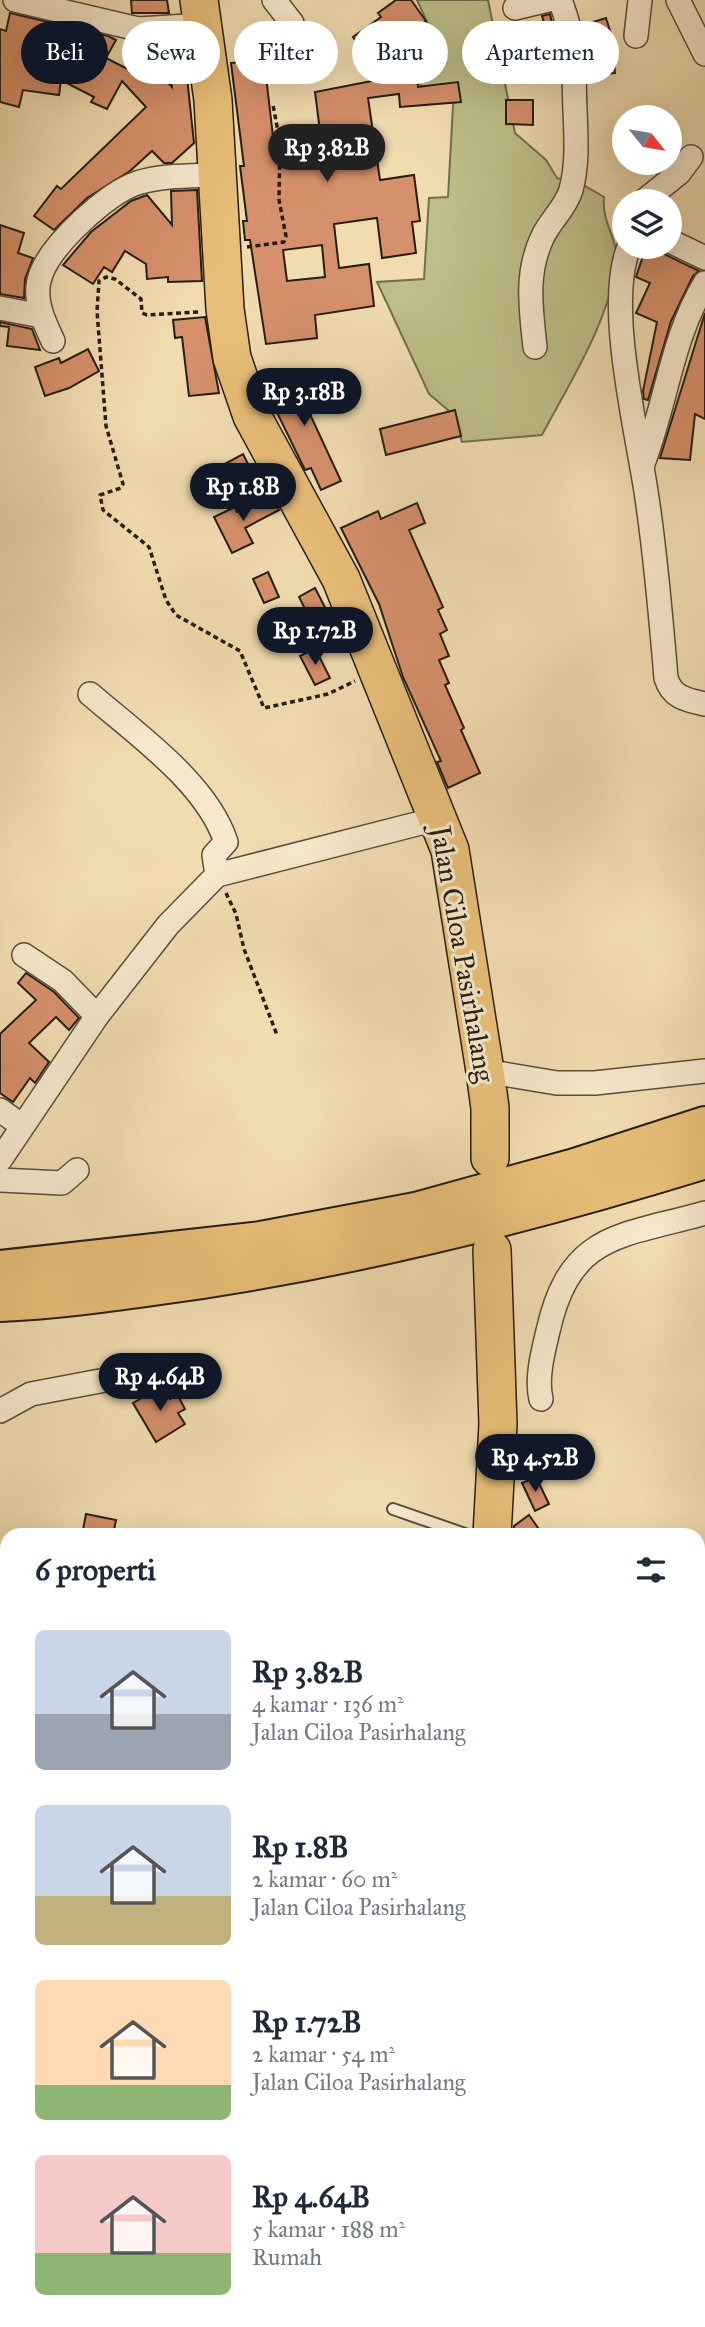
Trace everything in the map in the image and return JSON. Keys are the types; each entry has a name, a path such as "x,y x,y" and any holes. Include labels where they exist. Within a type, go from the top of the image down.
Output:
{"highway":[{"path":"0,1270 261,1241 415,1212 575,1168 705,1126"},
{"path":"0,1302 38,1301 252,1273 411,1241 577,1198 705,1159"}],"main road":[{"name":"Jalan Ciloa Pasirhalang","path":"202,7 213,100 225,310 232,359 246,402 279,468 341,579 440,818 455,875 485,1070 490,1108 490,1158"},
{"path":"492,1250 498,1424 492,1528"}],"street":[{"path":"15,0 138,29 202,7"},
{"path":"274,0 290,21"},
{"path":"514,8 548,0"},
{"path":"535,347 528,293 534,262 542,236 570,193 578,153 576,59 572,32 560,0"},
{"path":"636,36 640,0"},
{"path":"678,0 705,54"},
{"path":"659,189 679,173 691,157"},
{"path":"53,341 38,303 41,274 57,250 97,206 136,184 169,177 216,175"},
{"path":"682,247 705,258"},
{"path":"624,259 620,283 622,330 654,545 667,678 670,689 682,699 705,705"},
{"path":"642,466 654,437 678,343 705,283"},
{"path":"0,309 41,316"},
{"path":"90,694 202,796 221,825 226,842 215,855 217,875"},
{"path":"0,1160 21,1125 97,1016 169,925 217,875 440,818"},
{"path":"24,955 62,981 97,1016"},
{"path":"485,1070 557,1083 705,1071"},
{"path":"0,1110 21,1125"},
{"path":"0,1180 62,1184 77,1170"},
{"path":"541,1399 544,1350 553,1309 579,1261 605,1240 705,1213"},
{"path":"0,1411 31,1394 137,1374"}],"lane":[{"path":"393,1509 448,1528"}],"path":[{"path":"221,250 284,242 286,236 279,200 280,142 273,105"},
{"path":"225,310 147,315 142,313 141,299 115,279 106,277 100,281 97,311 106,426 123,484 121,488 100,495 103,510 149,547 166,600 176,615 240,651 264,708 328,694 378,669"},
{"path":"223,497 279,468"},
{"path":"217,875 236,914 244,949 277,1035"}],"green space":[{"path":"417,0 488,0 492,21 462,21 462,84 505,84 515,133 546,160 557,178 585,186 604,197 605,215 612,237 612,259 617,259 613,283 587,350 542,435 462,442 455,416 429,394 377,282 424,279 429,198 448,197 454,88 420,84 448,84 448,21 427,21"}],"building":[{"path":"131,0 167,0 169,13 132,13"},
{"path":"396,0 411,0 426,21 375,21 381,17 378,13"},
{"path":"10,13 44,21 21,21 21,84 60,84 59,95 23,90 19,107 0,102 0,29 6,31"},
{"path":"550,14 552,21 544,21 542,16"},
{"path":"108,36 116,40 108,54"},
{"path":"108,59 122,66 122,81 107,109 91,102 94,97 69,84 108,84"},
{"path":"231,63 234,63 234,84 267,84 274,145 321,139 315,92 356,84 418,84 418,87 458,82 461,102 400,107 399,94 368,98 380,180 414,175 420,221 412,222 416,253 382,258 377,218 334,224 339,268 369,264 374,306 315,315 317,338 266,344 250,240 245,240 243,221 247,221 240,166 244,166","holes":["322,245 325,277 287,281 283,250"]},
{"path":"125,84 169,84 172,87 172,84 188,84 194,143 172,163 164,163 152,151 130,171 87,198 54,230 34,216 57,186 61,189 146,107"},
{"path":"506,100 533,100 533,125 506,124"},
{"path":"197,190 202,281 168,282 168,277 147,279 146,264 125,251 112,272 104,267 93,284 63,265 91,232 131,201 147,195 172,225 171,191"},
{"path":"0,225 24,233 18,253 33,258 25,279 24,298 0,294"},
{"path":"642,259 674,259 699,271 693,276 671,321 648,400 644,399 643,391 657,322 636,313 650,283 636,277"},
{"path":"705,313 705,419 695,414 690,460 660,458"},
{"path":"205,317 219,393 189,396 182,337 175,338 173,320"},
{"path":"0,322 32,329 40,350 7,346 9,327 0,326"},
{"path":"88,349 99,371 69,388 45,396 35,367 59,358 61,363"},
{"path":"312,371 319,387 301,395 341,481 321,490 311,468 305,470 267,392"},
{"path":"455,410 461,436 386,455 380,429"},
{"path":"243,454 250,468 229,480 221,466"},
{"path":"271,496 279,510 245,528 253,543 232,553 214,517 235,507 237,512"},
{"path":"417,503 425,523 409,530 443,607 438,610 447,630 440,634 449,656 439,660 449,683 445,685 464,728 461,730 480,773 448,788 437,762 441,761 403,677 379,604 341,528 378,511 381,519"},
{"path":"268,572 279,597 264,603 253,579"},
{"path":"315,588 330,617 313,625 299,597"},
{"path":"315,648 330,678 315,685 300,656"},
{"path":"26,973 54,992 79,1018 69,1030 56,1017 29,1043 49,1062 35,1083 30,1078 13,1102 0,1093 0,1034 36,1000 18,983"},
{"path":"162,1386 170,1399 177,1394 185,1409 178,1413 185,1424 156,1442 133,1403"},
{"path":"536,1477 549,1504 535,1511 522,1483"},
{"path":"86,1514 116,1520 114,1528 83,1528"},
{"path":"529,1515 538,1528 514,1528"}]}
